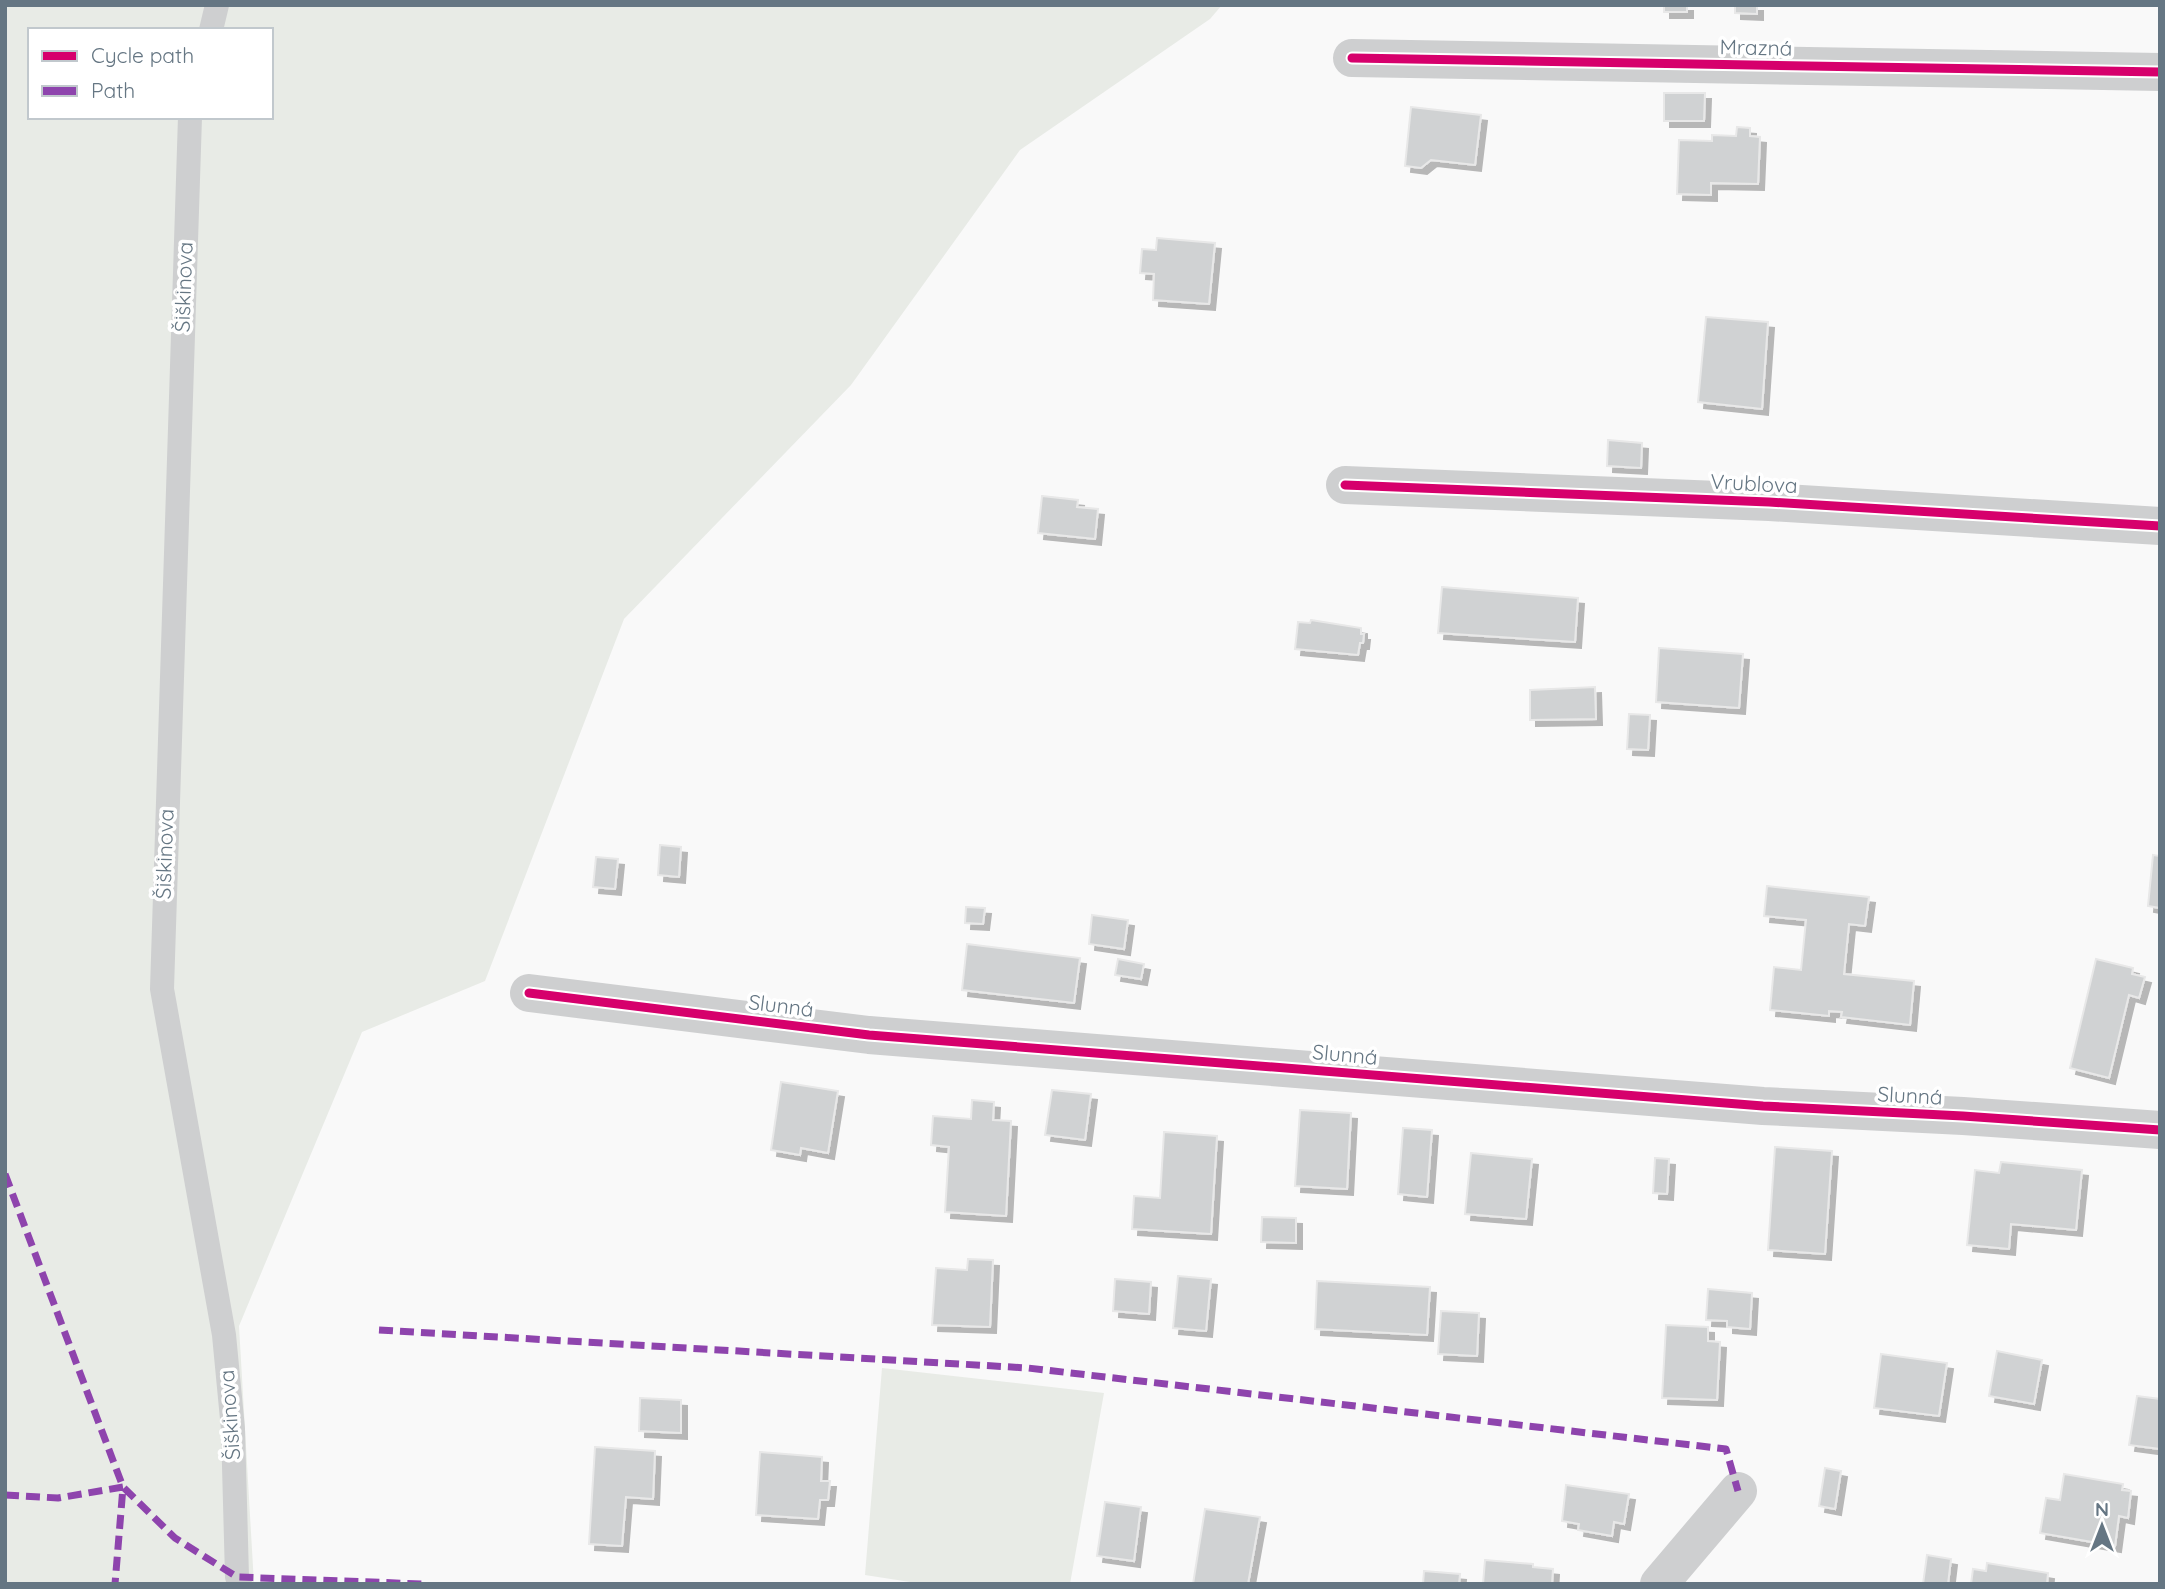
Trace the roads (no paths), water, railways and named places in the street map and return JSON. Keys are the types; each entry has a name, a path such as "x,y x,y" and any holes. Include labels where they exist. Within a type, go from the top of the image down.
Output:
{"street":[{"name":"Mrazná","path":"1352,58 2160,72"},
{"name":"Vrublova","path":"1345,485 1769,502 2160,526"},
{"name":"Slunná","path":"529,993 869,1035 1763,1107 1963,1116 2160,1130"},
{"path":"1659,1584 1738,1492"}],"lane":[{"path":"211,28 217,5"},
{"name":"Šiškinova","path":"190,119 162,989 224,1335 233,1429 237,1577 240,1584"}]}
